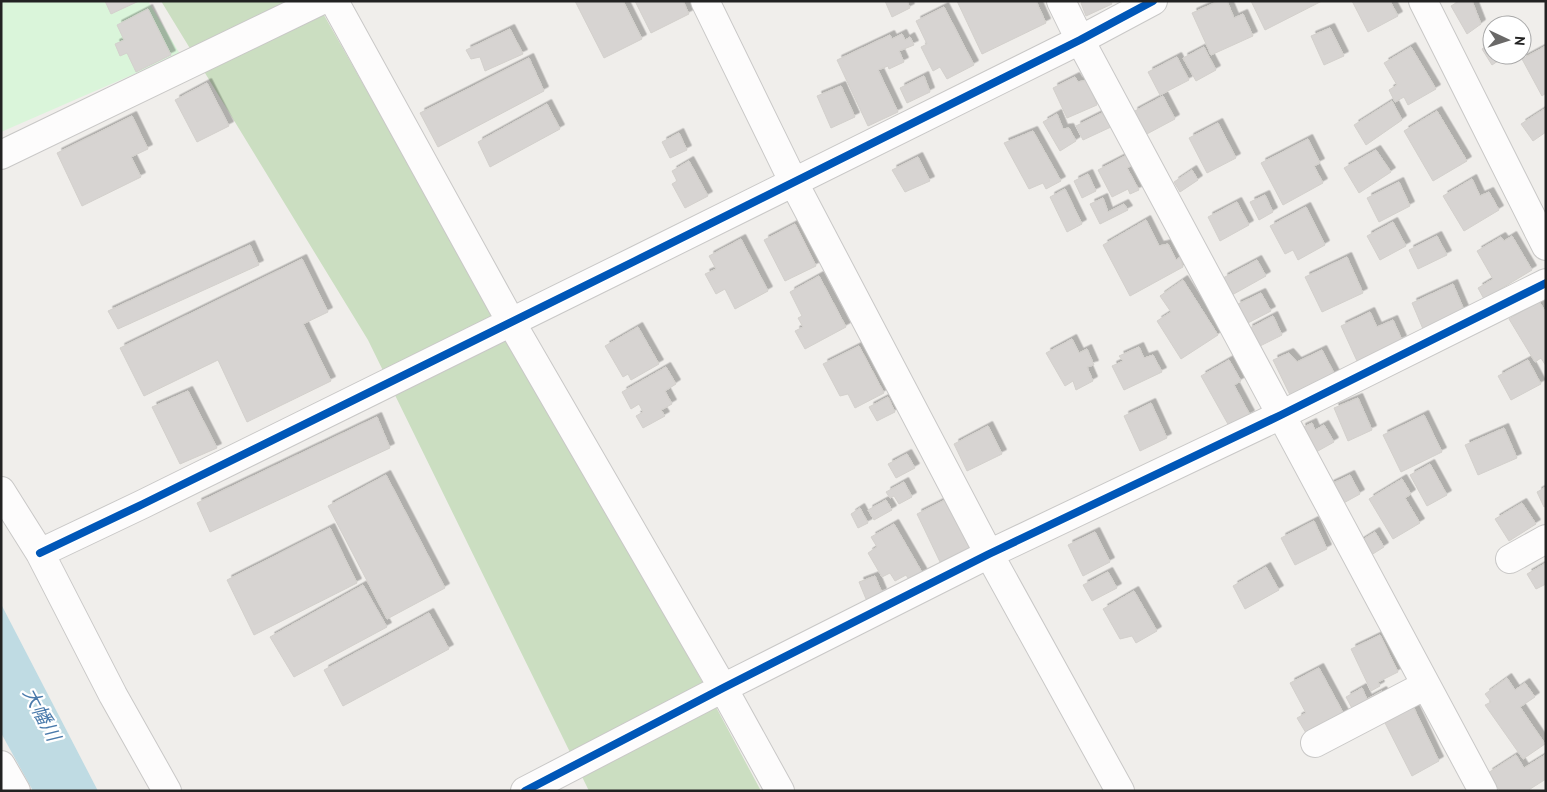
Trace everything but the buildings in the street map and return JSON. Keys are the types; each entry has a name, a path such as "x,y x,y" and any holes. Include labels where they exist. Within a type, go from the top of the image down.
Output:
{"street":[{"path":"1,155 320,1"},
{"path":"334,1 511,322 723,688 780,791"},
{"path":"705,1 794,183 989,554 1120,791"},
{"path":"1061,1 1080,40 1483,791"},
{"path":"40,553 794,183 1080,40 1153,1"},
{"path":"1424,1 1546,246"},
{"path":"525,791 723,688 989,554 1281,415 1546,283"},
{"path":"1,491 40,553 113,695 167,791"},
{"path":"1510,559 1546,539"},
{"path":"1315,743 1426,685"},
{"path":"1,765 16,791"}],"green space":[{"path":"1,1 148,1 180,54 1,132"},
{"path":"161,1 316,1 702,681 761,791 589,791 368,340"}],"water":[{"name":"大幡川","path":"1,604 98,791 33,791 1,733"}],"cycle path":[{"path":"40,553 635,261 1080,40 1153,1"},
{"path":"525,791 723,688 989,554 1281,415 1546,283"}]}
